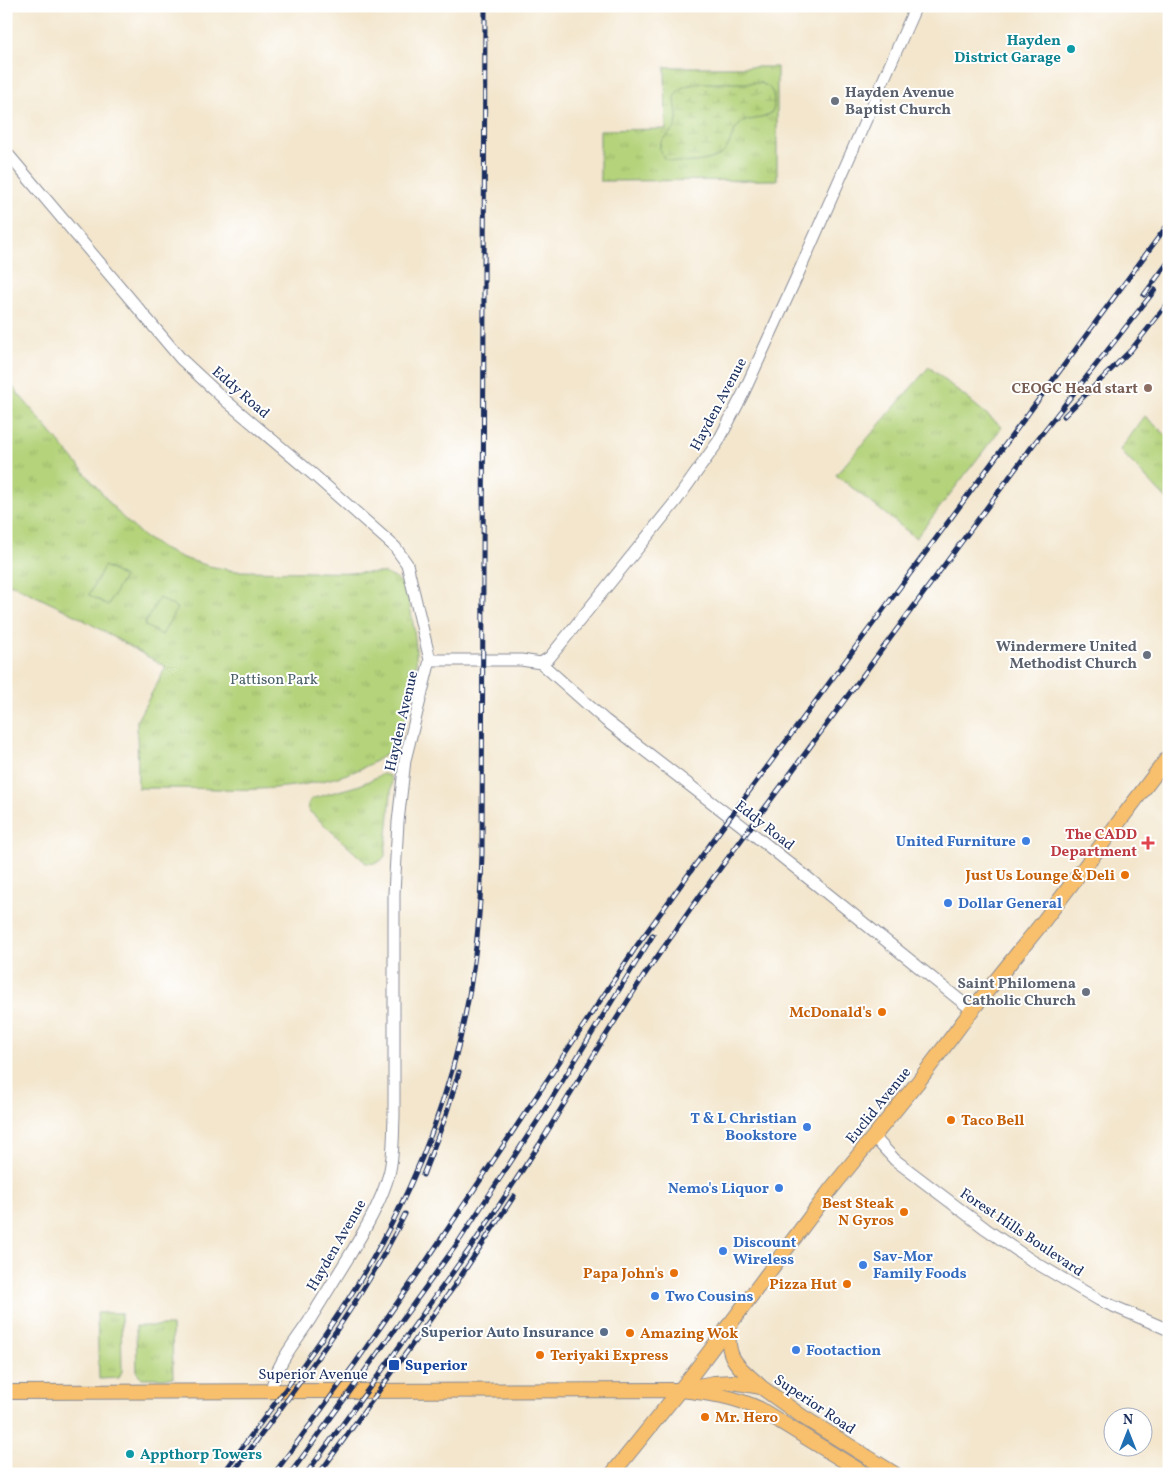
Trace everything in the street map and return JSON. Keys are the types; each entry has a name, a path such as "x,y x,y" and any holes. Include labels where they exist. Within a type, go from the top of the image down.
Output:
{"main road":[{"name":"Euclid Avenue","path":"612,1474 692,1375 831,1189 918,1082 1169,756"},
{"path":"728,1326 732,1355 740,1367 761,1387"},
{"name":"Superior Road","path":"679,1390 706,1384 733,1382 761,1387 803,1417 895,1474"},
{"name":"Superior Avenue","path":"6,1392 679,1390"},
{"name":"Superior Road","path":"679,1390 713,1394 745,1402 783,1423 865,1474"}],"street":[{"name":"Hayden Avenue","path":"271,1391 273,1379 281,1362 328,1291 369,1223 389,1173 394,1116 394,893 398,822 405,760 430,660 521,660 541,663 550,657 665,516 718,442 742,394 798,274 916,6"},
{"name":"Eddy Road","path":"6,152 181,359 225,400 395,547 407,564 430,660"},
{"name":"Eddy Road","path":"541,663 604,720 766,845 972,1010"},
{"name":"Forest Hills Boulevard","path":"874,1137 895,1160 986,1229 1031,1260 1099,1300 1169,1330"}],"green space":[{"path":"665,67 777,67 777,180 600,181 600,130 666,129"},
{"path":"696,83 760,83 769,87 772,92 774,98 773,109 768,115 739,125 726,149 720,155 696,162 671,161 666,159 661,153 660,144 676,125 676,95 685,86"},
{"path":"929,367 1002,427 916,538 836,475"},
{"name":"Pattison Park","path":"6,379 121,516 144,537 167,551 209,566 235,571 384,573 394,577 401,583 406,589 413,623 416,670 411,702 398,741 386,753 354,771 335,778 295,786 249,789 138,788 137,720 166,667 75,615 13,585 6,584"},
{"path":"1145,416 1169,438 1169,502 1120,450"},
{"path":"104,566 124,577 108,605 89,595"},
{"path":"159,598 177,608 162,635 144,625"},
{"path":"383,774 390,776 392,782 385,856 377,862 366,863 308,810 308,804 311,799 360,785"},
{"path":"97,1313 121,1313 122,1371 119,1378 99,1379"},
{"path":"136,1326 172,1326 173,1378 142,1378 137,1373"}],"railway":[{"path":"223,1474 326,1333 364,1274 398,1212 427,1145 439,1111 460,1041 467,1005 478,925 482,853 485,6"},
{"path":"274,1474 354,1365 425,1263 638,944 1169,223"},
{"path":"1144,295 1169,261"},
{"path":"306,1474 476,1240 539,1145 643,977 702,893 1036,441 1155,290"},
{"path":"1064,416 1131,350 1169,302"},
{"path":"290,1474 457,1244 542,1114 653,935"},
{"path":"423,1175 445,1118 459,1072"},
{"path":"319,1474 455,1285 514,1196"},
{"path":"232,1474 302,1380 346,1315 387,1249 405,1214"}],"place":[{"name":"Hayden District Garage","path":"1071,49"},
{"name":"Hayden Avenue Baptist Church","path":"835,101"},
{"name":"CEOGC Head start","path":"1148,388"},
{"name":"Windermere United Methodist Church","path":"1147,655"},
{"name":"United Furniture","path":"1026,841"},
{"name":"The CADD Department","path":"1148,843"},
{"name":"Just Us Lounge & Deli","path":"1125,875"},
{"name":"Dollar General","path":"948,903"},
{"name":"Saint Philomena Catholic Church","path":"1086,992"},
{"name":"McDonald's","path":"882,1012"},
{"name":"Taco Bell","path":"951,1120"},
{"name":"T & L Christian Bookstore","path":"807,1127"},
{"name":"Nemo's Liquor","path":"779,1188"},
{"name":"Best Steak N Gyros","path":"904,1212"},
{"name":"Discount Wireless","path":"723,1251"},
{"name":"Sav-Mor Family Foods","path":"863,1265"},
{"name":"Papa John's","path":"674,1273"},
{"name":"Pizza Hut","path":"847,1284"},
{"name":"Two Cousins","path":"655,1296"},
{"name":"Superior Auto Insurance","path":"604,1332"},
{"name":"Amazing Wok","path":"630,1333"},
{"name":"Footaction","path":"796,1350"},
{"name":"Teriyaki Express","path":"540,1355"},
{"name":"Superior","path":"394,1365"},
{"name":"Mr. Hero","path":"705,1417"},
{"name":"Appthorp Towers","path":"130,1454"}]}
